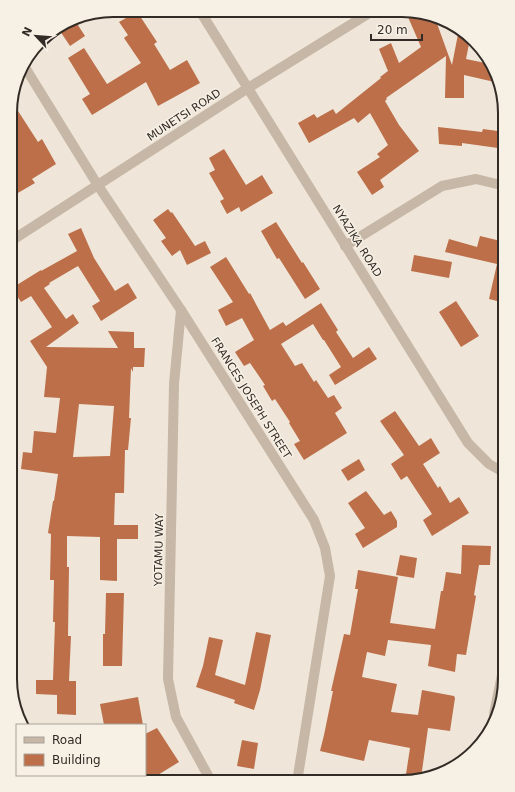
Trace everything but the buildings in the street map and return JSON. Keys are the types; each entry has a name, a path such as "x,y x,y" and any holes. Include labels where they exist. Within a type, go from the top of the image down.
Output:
{"street":[{"name":"NYAZIKA ROAD","path":"204,17 468,443 489,464 498,469"},
{"name":"MUNETSI ROAD","path":"17,238 248,88 363,17"},
{"name":"FRANCES JOSEPH STREET","path":"27,70 98,184 181,310 314,520 325,548 330,576 298,775"},
{"path":"345,246 442,186 476,179 498,184"},
{"name":"YOTAMU WAY","path":"181,310 174,384 168,680 176,717 207,775"}]}
